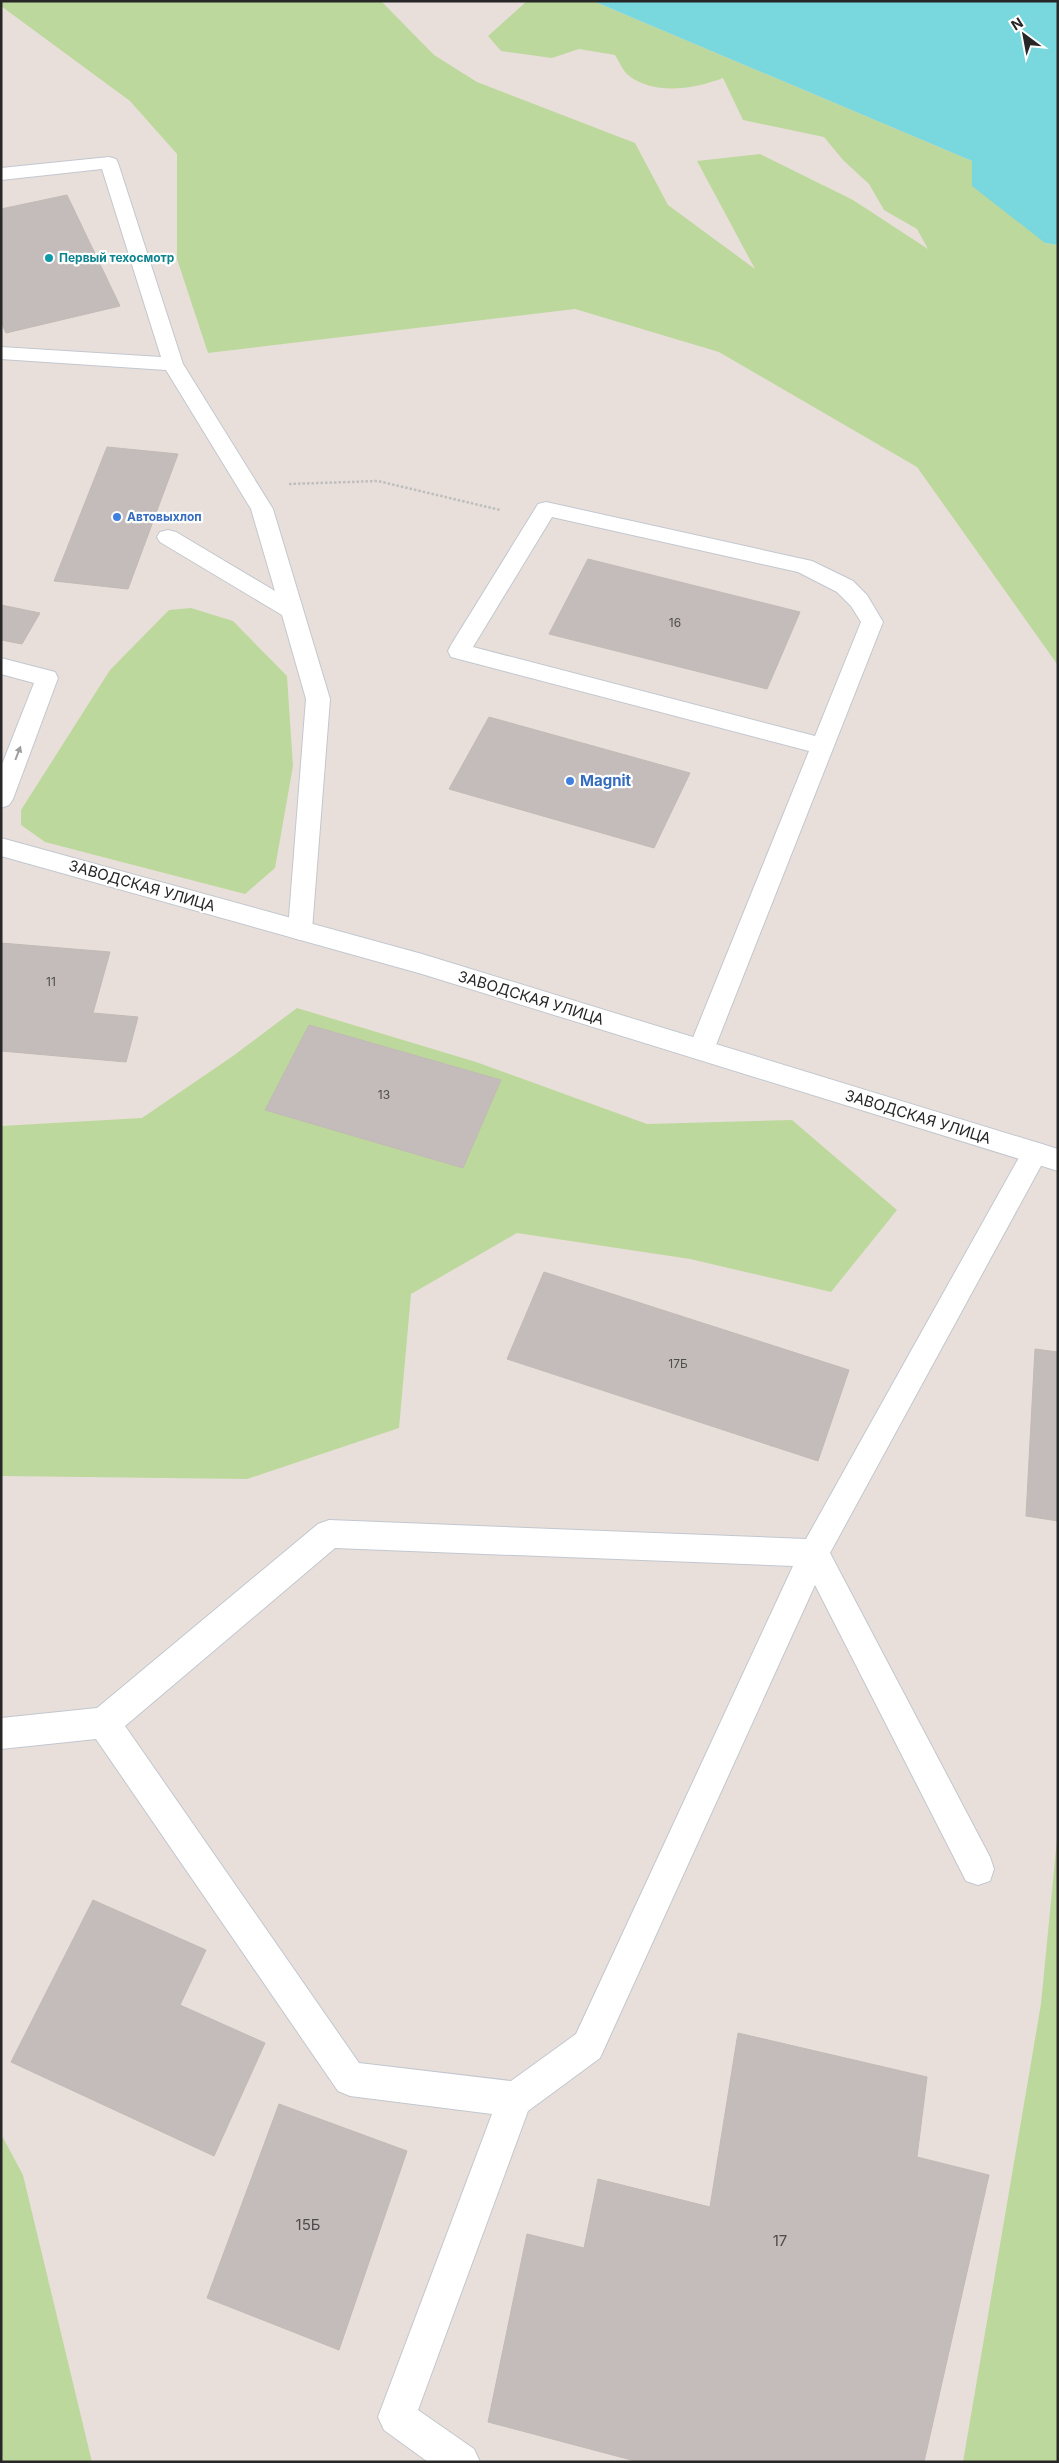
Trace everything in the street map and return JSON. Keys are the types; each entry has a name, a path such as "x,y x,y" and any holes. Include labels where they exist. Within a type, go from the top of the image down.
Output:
{"street":[{"path":"1,174 110,162 173,364 262,509 318,699 300,930"},
{"path":"1,353 173,364"},
{"path":"701,1050 872,622 860,600 836,580 804,566 546,509 459,651 822,746"},
{"path":"168,537 292,611"},
{"path":"1,666 47,678 1,799"},
{"name":"ЗАВОДСКАЯ УЛИЦА","path":"1,847 422,964 1046,1157"},
{"path":"461,2462 398,2417 515,2099 588,2046 814,1553 1046,1157"},
{"path":"1,1734 104,1723 329,1534 814,1553"},
{"path":"814,1553 978,1869"},
{"path":"104,1723 350,2079 515,2099"}],"path":[{"path":"248,485 378,481 500,510"}],"green space":[{"path":"1,1 381,1 434,55 477,82 635,143 668,205 755,269 697,161 760,154 853,200 928,249 917,229 884,210 869,184 843,160 824,137 743,120 723,78 687,87 662,88 650,86 638,82 628,75 615,55 579,49 552,58 501,51 488,36 527,1 593,1 972,161 1045,243 1058,245 1058,674 1057,664 917,467 719,352 575,309 208,353 177,259 177,154 130,101 1,6"},
{"path":"191,608 233,621 287,676 293,766 275,868 245,894 45,842 21,825 21,810 110,670 169,610"},
{"path":"297,1008 476,1062 647,1124 792,1120 897,1210 831,1292 690,1259 517,1233 411,1294 399,1428 247,1479 1,1476 1,1126 142,1118 233,1056"},
{"path":"1058,1829 1058,2462 963,2462 1041,2004"},
{"path":"1,2134 23,2175 92,2462 1,2462"}],"water":[{"path":"593,1 1058,1 1058,245 1045,243 972,186 972,161"}],"building":[{"name":"Первый техосмотр","path":"67,195 120,306 6,333 1,322 1,209"},
{"name":"Автовыхлоп","path":"107,447 178,454 128,589 54,581"},
{"path":"588,559 800,612 767,689 549,634"},
{"path":"1,605 40,613 22,644 1,640"},
{"name":"Magnit","path":"489,717 690,773 654,848 449,789"},
{"path":"1,943 110,952 93,1013 138,1017 126,1062 1,1051"},
{"path":"309,1025 501,1080 463,1168 265,1110"},
{"path":"544,1272 849,1370 818,1461 507,1359"},
{"path":"1035,1349 1058,1352 1058,1521 1026,1516"},
{"path":"93,1900 206,1950 180,2005 265,2043 214,2156 11,2062"},
{"path":"738,2033 927,2077 917,2157 989,2175 924,2462 639,2462 488,2422 527,2234 584,2248 598,2179 710,2207"},
{"path":"279,2104 407,2151 339,2350 207,2298"}],"place":[{"name":"Первый техосмотр","path":"49,258"},
{"name":"Автовыхлоп","path":"117,517"},
{"name":"Magnit","path":"570,781"}]}
